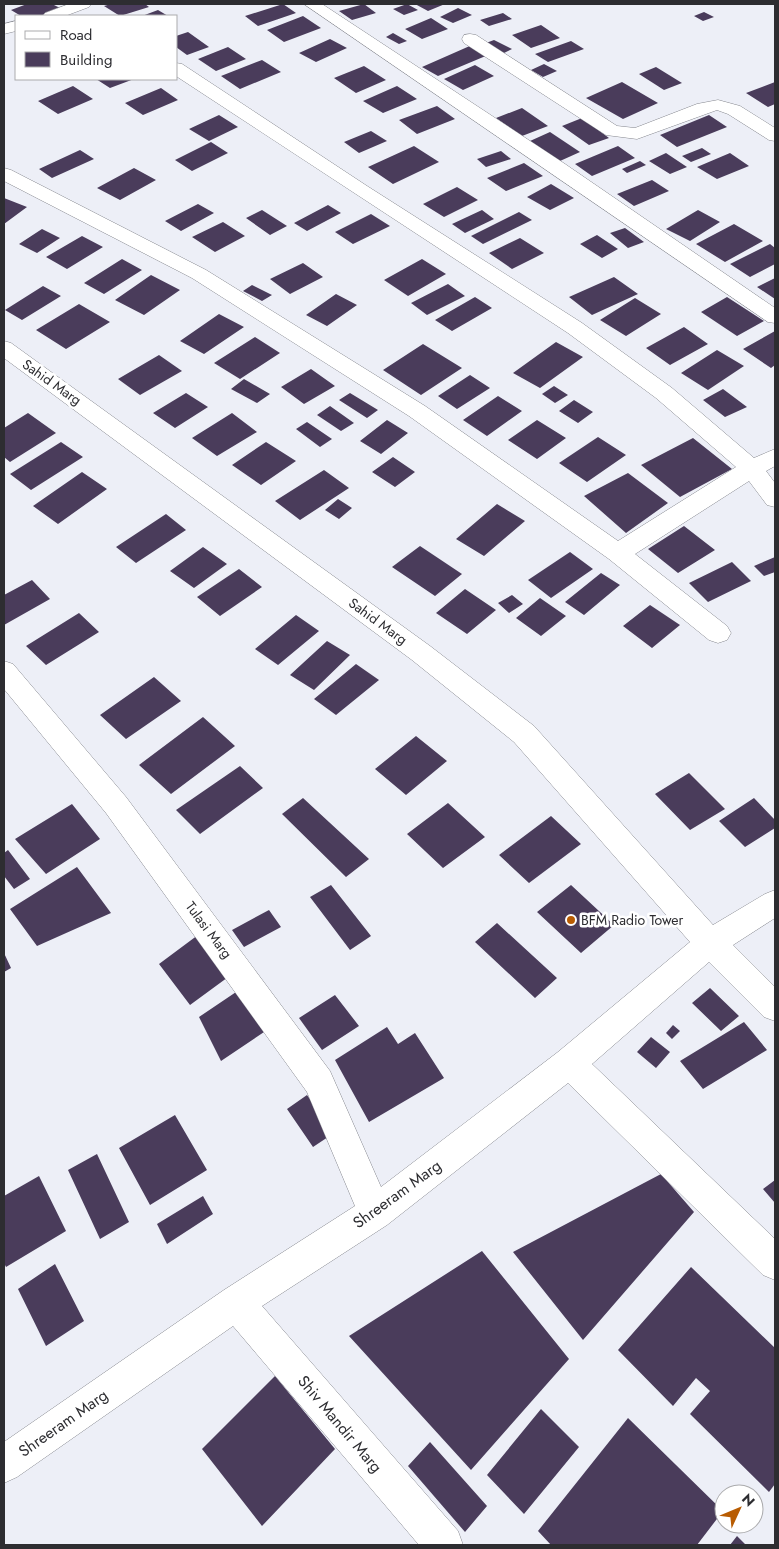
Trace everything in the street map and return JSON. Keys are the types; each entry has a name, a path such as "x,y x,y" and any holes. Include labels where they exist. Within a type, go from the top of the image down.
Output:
{"street":[{"path":"54,15 81,4 97,15"},
{"path":"312,4 558,168 775,317"},
{"path":"470,39 612,131 637,134 704,108 718,105 734,110 775,136"},
{"path":"178,69 360,190 575,328 664,393 752,468 775,499"},
{"path":"4,174 199,274 417,411 618,553 718,633"},
{"name":"Sahid Marg","path":"4,348 422,653 524,734 710,943 775,1007"},
{"path":"618,553 752,468 775,457"},
{"name":"Tulasi Marg","path":"4,671 116,805 319,1082 375,1213"},
{"name":"Shreeram Marg","path":"4,1464 236,1302 375,1213 569,1063 710,943 775,904"},
{"path":"569,1063 775,1263"},
{"name":"Shiv Mandir Marg","path":"236,1302 444,1545"}],"building":[{"path":"27,4 52,4 60,8 42,15 19,15 11,10"},
{"path":"111,4 145,4 149,7 118,15 104,6"},
{"path":"283,4 296,13 258,26 245,16"},
{"path":"364,4 376,13 352,20 339,11"},
{"path":"407,4 418,10 404,15 393,9"},
{"path":"415,4 445,4 428,11"},
{"path":"458,8 472,15 453,23 440,17"},
{"path":"158,10 166,15 145,15"},
{"path":"704,12 714,17 703,21 694,16"},
{"path":"503,13 512,19 489,26 480,20"},
{"path":"303,16 321,28 284,42 267,30"},
{"path":"431,18 448,29 422,39 405,29"},
{"path":"541,25 560,38 531,48 512,35"},
{"path":"188,32 209,47 187,55 178,48 178,35"},
{"path":"393,33 407,41 399,44 386,37"},
{"path":"330,39 347,48 316,62 299,53"},
{"path":"494,40 512,49 504,53 486,43"},
{"path":"571,41 584,49 548,62 535,54"},
{"path":"472,45 488,55 438,76 422,67"},
{"path":"228,47 246,59 216,71 198,59"},
{"path":"262,60 281,72 240,89 221,76"},
{"path":"544,64 557,71 543,77 531,70"},
{"path":"475,65 494,76 463,90 444,79"},
{"path":"364,66 386,80 356,93 334,78"},
{"path":"656,67 682,83 664,90 639,74"},
{"path":"98,80 131,80 110,88"},
{"path":"622,82 658,103 623,119 586,98"},
{"path":"775,82 775,104 768,107 746,93"},
{"path":"73,86 93,99 58,114 38,101"},
{"path":"397,86 417,99 383,113 363,101"},
{"path":"161,88 178,100 143,115 125,103"},
{"path":"437,106 455,119 417,134 399,120"},
{"path":"522,108 548,126 522,136 496,118"},
{"path":"219,115 238,127 209,141 189,129"},
{"path":"709,115 727,127 677,147 660,135"},
{"path":"582,118 609,138 589,145 562,126"},
{"path":"371,131 387,141 359,153 344,142"},
{"path":"550,132 580,152 560,161 530,141"},
{"path":"211,142 228,153 192,171 175,160"},
{"path":"414,146 439,162 393,184 368,167"},
{"path":"618,146 635,158 592,176 575,164"},
{"path":"702,148 711,154 691,162 682,156"},
{"path":"80,150 94,159 52,178 39,169"},
{"path":"501,151 511,159 486,167 477,159"},
{"path":"666,153 687,167 670,174 649,161"},
{"path":"730,153 749,166 717,179 697,167"},
{"path":"640,161 646,165 627,173 622,169"},
{"path":"524,163 543,176 506,191 487,178"},
{"path":"134,168 156,180 120,200 97,188"},
{"path":"652,180 669,191 634,206 617,194"},
{"path":"551,184 574,198 550,210 527,197"},
{"path":"457,187 478,200 444,217 423,204"},
{"path":"4,198 27,207 4,224"},
{"path":"198,204 214,213 181,231 165,221"},
{"path":"328,205 341,213 307,231 294,223"},
{"path":"262,210 287,226 270,235 246,218"},
{"path":"482,210 494,219 465,233 452,224"},
{"path":"698,210 720,222 690,241 666,229"},
{"path":"519,212 532,220 483,244 471,236"},
{"path":"371,214 390,226 353,244 335,232"},
{"path":"223,222 245,236 215,252 192,237"},
{"path":"734,224 763,241 725,262 696,244"},
{"path":"625,228 644,242 628,248 610,233"},
{"path":"42,229 60,238 37,253 19,244"},
{"path":"597,235 618,249 602,258 580,244"},
{"path":"82,236 103,247 67,269 46,257"},
{"path":"520,238 544,253 512,269 489,253"},
{"path":"770,244 775,248 775,264 750,277 730,264"},
{"path":"122,259 142,270 104,294 84,283"},
{"path":"422,259 446,274 408,296 384,280"},
{"path":"303,263 323,277 290,294 270,279"},
{"path":"151,275 180,290 144,315 115,300"},
{"path":"614,277 638,294 592,315 569,297"},
{"path":"775,278 775,299 757,287"},
{"path":"448,284 465,296 427,315 411,303"},
{"path":"252,285 272,295 262,301 243,291"},
{"path":"43,286 61,296 22,320 5,310"},
{"path":"336,294 357,305 327,326 306,315"},
{"path":"475,297 492,308 452,331 435,320"},
{"path":"727,297 764,321 737,336 701,312"},
{"path":"635,298 661,314 626,336 600,320"},
{"path":"79,304 110,322 66,349 36,330"},
{"path":"219,314 244,327 204,354 180,341"},
{"path":"684,327 708,344 670,365 646,348"},
{"path":"775,331 775,365 771,368 743,349"},
{"path":"255,337 280,353 240,379 214,363"},
{"path":"556,342 583,357 540,388 513,373"},
{"path":"423,344 462,368 421,395 383,370"},
{"path":"717,350 744,366 708,390 681,373"},
{"path":"159,355 182,371 140,395 118,379"},
{"path":"311,369 335,386 304,404 281,387"},
{"path":"470,375 490,388 457,409 438,396"},
{"path":"244,379 270,394 257,403 231,389"},
{"path":"554,386 568,395 555,403 542,394"},
{"path":"723,389 747,407 725,417 703,400"},
{"path":"186,393 208,407 175,428 153,413"},
{"path":"350,393 378,410 367,418 339,400"},
{"path":"498,396 522,411 487,436 463,420"},
{"path":"574,400 593,412 578,423 559,411"},
{"path":"330,406 354,423 341,431 317,415"},
{"path":"28,413 56,433 10,462 4,457 4,428"},
{"path":"232,413 257,432 217,456 192,438"},
{"path":"387,420 408,433 381,454 360,441"},
{"path":"537,420 566,438 537,459 508,440"},
{"path":"307,422 332,439 320,447 296,429"},
{"path":"598,437 626,455 587,482 559,463"},
{"path":"693,438 732,469 680,497 641,465"},
{"path":"61,442 83,457 31,490 10,474"},
{"path":"266,442 296,461 261,485 232,465"},
{"path":"393,457 415,472 395,487 372,472"},
{"path":"324,470 349,488 300,520 275,501"},
{"path":"82,472 107,489 58,524 33,506"},
{"path":"628,473 668,503 626,533 584,496"},
{"path":"338,499 352,508 339,519 325,510"},
{"path":"497,504 525,521 484,556 456,539"},
{"path":"166,514 186,530 136,563 116,547"},
{"path":"684,526 715,550 678,573 648,549"},
{"path":"420,546 462,574 435,596 392,567"},
{"path":"203,547 227,564 194,588 170,571"},
{"path":"570,552 593,569 551,598 528,580"},
{"path":"775,557 775,572 764,576 754,566"},
{"path":"732,562 751,581 708,602 689,583"},
{"path":"239,569 262,587 220,616 197,597"},
{"path":"601,573 620,585 584,615 565,602"},
{"path":"32,580 50,599 4,625 4,595"},
{"path":"465,589 496,610 467,634 436,613"},
{"path":"512,595 523,604 509,613 498,603"},
{"path":"540,598 566,616 541,636 516,618"},
{"path":"650,605 680,625 652,648 623,626"},
{"path":"79,613 99,632 46,665 26,646"},
{"path":"296,615 319,631 278,665 255,649"},
{"path":"327,641 350,655 314,690 290,675"},
{"path":"356,664 379,680 336,715 314,699"},
{"path":"154,677 181,701 126,739 100,715"},
{"path":"203,717 235,746 171,794 139,765"},
{"path":"416,736 447,761 406,795 375,769"},
{"path":"240,766 263,788 200,834 176,810"},
{"path":"689,773 725,809 690,830 655,794"},
{"path":"303,798 369,859 346,877 282,814"},
{"path":"754,798 775,820 775,828 745,847 719,821"},
{"path":"448,803 485,837 443,868 407,834"},
{"path":"72,804 100,839 46,874 15,839"},
{"path":"551,816 581,844 529,883 499,855"},
{"path":"8,850 30,879 14,889 4,876 4,853"},
{"path":"77,867 111,913 37,946 10,909"},
{"path":"331,885 371,936 350,950 310,897"},
{"path":"571,885 614,925 581,953 537,912"},
{"path":"269,910 281,927 244,947 232,930"},
{"path":"497,923 557,978 535,998 475,942"},
{"path":"202,932 235,972 190,1005 159,964"},
{"path":"4,953 11,968 4,972"},
{"path":"242,988 270,1028 221,1061 199,1017"},
{"path":"710,988 739,1016 721,1031 692,1003"},
{"path":"335,995 359,1026 322,1050 299,1018"},
{"path":"744,1022 767,1050 703,1089 680,1061"},
{"path":"673,1025 680,1031 672,1039 666,1033"},
{"path":"387,1027 398,1044 415,1033 444,1078 369,1122 335,1060"},
{"path":"651,1037 670,1052 656,1068 637,1052"},
{"path":"307,1095 334,1133 313,1147 287,1109"},
{"path":"175,1115 207,1170 150,1205 119,1148"},
{"path":"97,1154 129,1222 100,1239 68,1170"},
{"path":"661,1174 694,1212 583,1340 513,1252"},
{"path":"39,1176 66,1231 6,1267 4,1263 4,1196"},
{"path":"775,1180 775,1203 763,1189"},
{"path":"203,1196 213,1214 167,1244 157,1224"},
{"path":"482,1251 569,1359 471,1470 349,1336"},
{"path":"55,1264 84,1321 46,1346 18,1289"},
{"path":"691,1267 775,1348 775,1484 769,1492 764,1487 764,1484 761,1484 690,1414 710,1391 696,1378 673,1406 618,1350"},
{"path":"275,1376 335,1449 262,1526 202,1449"},
{"path":"541,1409 579,1447 524,1514 487,1475"},
{"path":"628,1418 714,1502 714,1523 697,1545 551,1545 538,1531"},
{"path":"430,1442 487,1506 465,1532 408,1466"},
{"path":"737,1536 746,1545 730,1545"}],"place":[{"name":"BFM Radio Tower","path":"571,920"}]}
